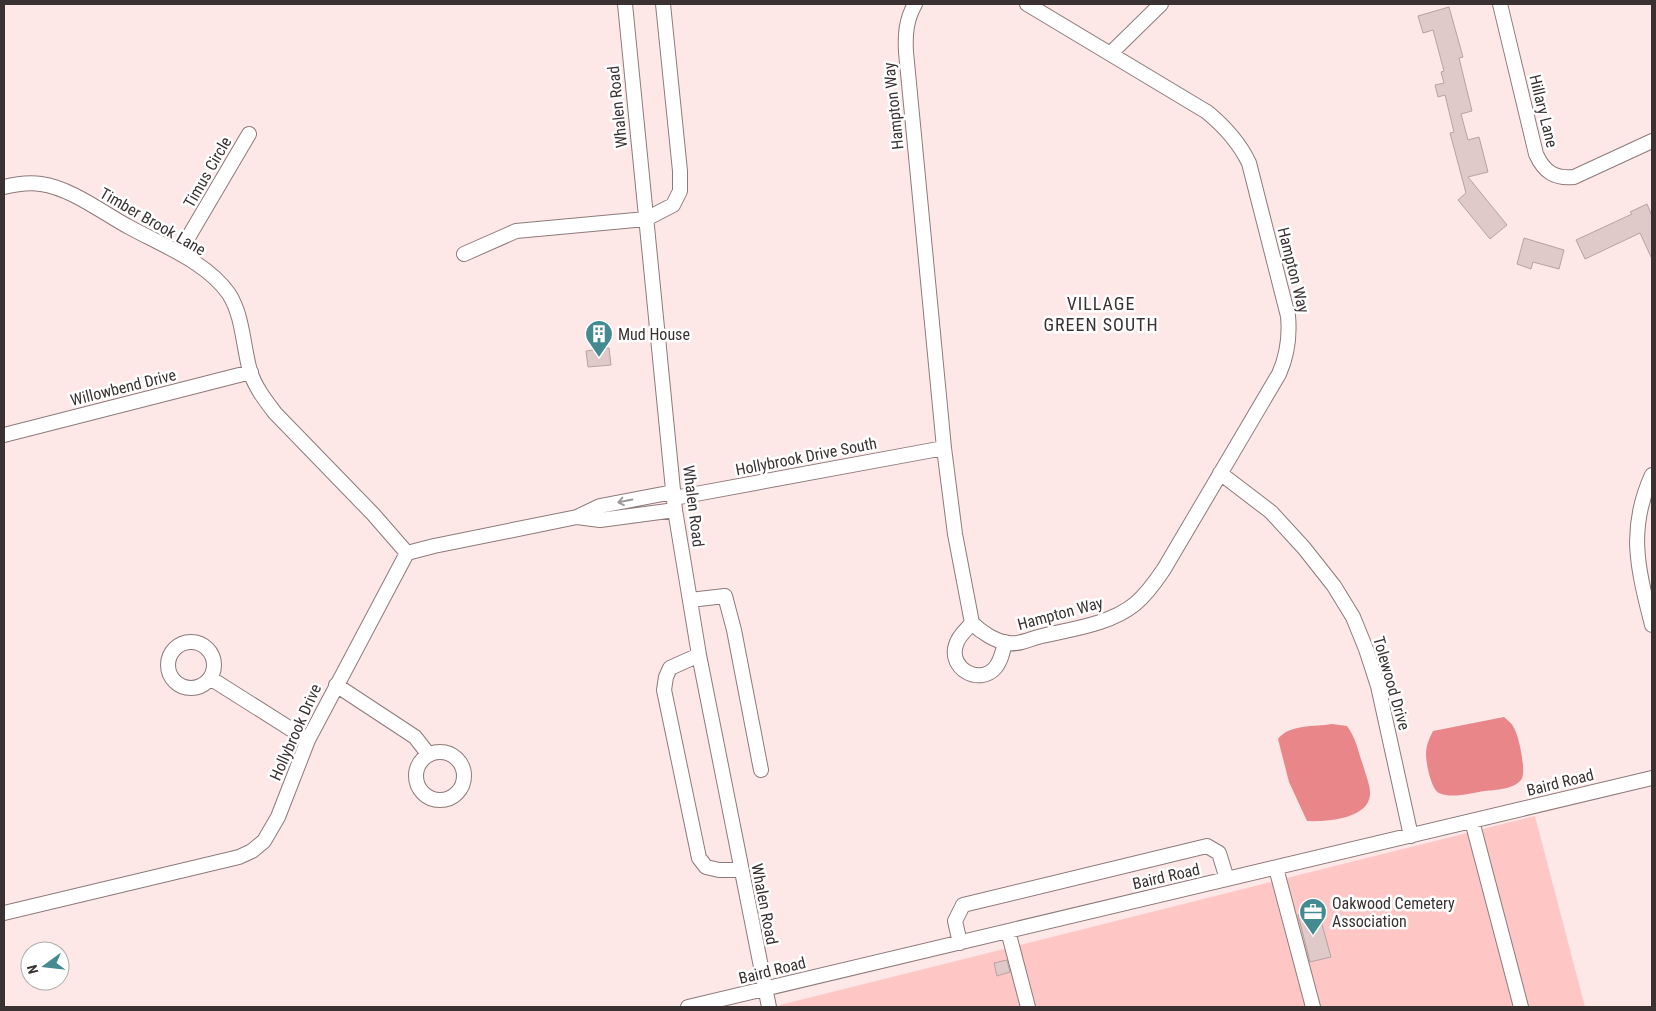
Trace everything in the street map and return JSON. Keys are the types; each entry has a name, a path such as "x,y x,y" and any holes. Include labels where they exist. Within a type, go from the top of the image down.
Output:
{"street":[{"name":"Whalen Road","path":"625,4 674,500 699,655 769,1007"},
{"path":"464,254 516,231 646,219 673,205 680,191 680,171 663,4"},
{"name":"Hampton Way","path":"915,4 910,12 905,32 906,52 944,448 955,534 972,623 1005,642 1016,643 1100,622 1120,614 1135,604 1148,591 1164,568 1279,374 1288,346 1288,316 1249,163 1236,141 1207,112 1027,4"},
{"path":"1111,53 1161,4"},
{"name":"Hillary Lane","path":"1500,4 1536,154 1540,164 1546,171 1564,178 1574,177 1652,142"},
{"name":"Timus Circle","path":"179,253 249,134"},
{"name":"Timber Brook Lane","path":"4,187 26,183 42,184 59,189 179,253 220,283 230,296 237,313 251,372 262,396 275,413 374,514 406,553"},
{"name":"Willowbend Drive","path":"4,435 251,372"},
{"name":"Hollybrook Drive South","path":"674,500 944,448"},
{"name":"Tolewood Drive","path":"1220,473 1271,512 1304,548 1334,586 1352,617 1366,649 1378,686 1411,836"},
{"path":"1652,475 1638,518 1636,542 1638,564 1652,625"},
{"path":"406,553 577,517 600,520 674,500"},
{"name":"Hollybrook Drive","path":"4,913 239,857 252,851 264,841 278,817 308,740 406,553"},
{"path":"690,600 725,596 734,630 761,770"},
{"name":"Hampton Way","path":"972,623 956,644 954,651 959,666 964,671 977,676 990,672 1000,661 1005,642"},
{"path":"699,655 670,668 664,690 699,858 706,867 719,870 741,870"},
{"path":"210,678 308,740"},
{"path":"336,685 415,737 429,755"},
{"name":"Baird Road","path":"688,1007 1652,778"},
{"path":"1472,821 1521,1007"},
{"path":"960,942 955,920 963,905 1207,846 1219,853 1228,880"},
{"path":"1276,868 1313,1007"},
{"path":"1008,931 1028,1007"}],"shaded area":[{"path":"1504,717 1513,726 1518,739 1523,763 1523,776 1521,780 1504,789 1462,795 1450,796 1436,791 1430,775 1426,754 1428,742 1433,731"},
{"path":"1332,724 1347,726 1353,735 1368,780 1370,795 1362,809 1354,814 1335,820 1307,821 1289,782 1278,739 1295,728"},
{"path":"1535,816 1585,1007 780,1007 780,1005"}],"building":[{"path":"1449,7 1463,57 1459,58 1472,111 1461,114 1468,140 1479,137 1488,172 1468,177 1507,225 1490,239 1458,200 1466,193 1450,133 1454,132 1445,95 1438,97 1435,85 1444,83 1441,72 1444,71 1433,30 1423,33 1418,16"},
{"path":"1647,204 1652,216 1652,259 1640,233 1585,259 1576,240 1632,214 1630,212"},
{"path":"1524,238 1564,250 1559,269 1533,262 1531,269 1517,264"},
{"name":"Mud House","path":"609,348 611,365 588,367 586,351"},
{"name":"Oakwood Cemetery Association","path":"1318,910 1331,957 1310,962 1298,915"},
{"path":"1007,960 1010,972 997,976 994,963"}],"place":[{"name":"Mud House","path":"599,358"},
{"name":"Oakwood Cemetery Association","path":"1313,936"}],"district":[{"name":"VILLAGE GREEN SOUTH","path":"1101,314"}]}
